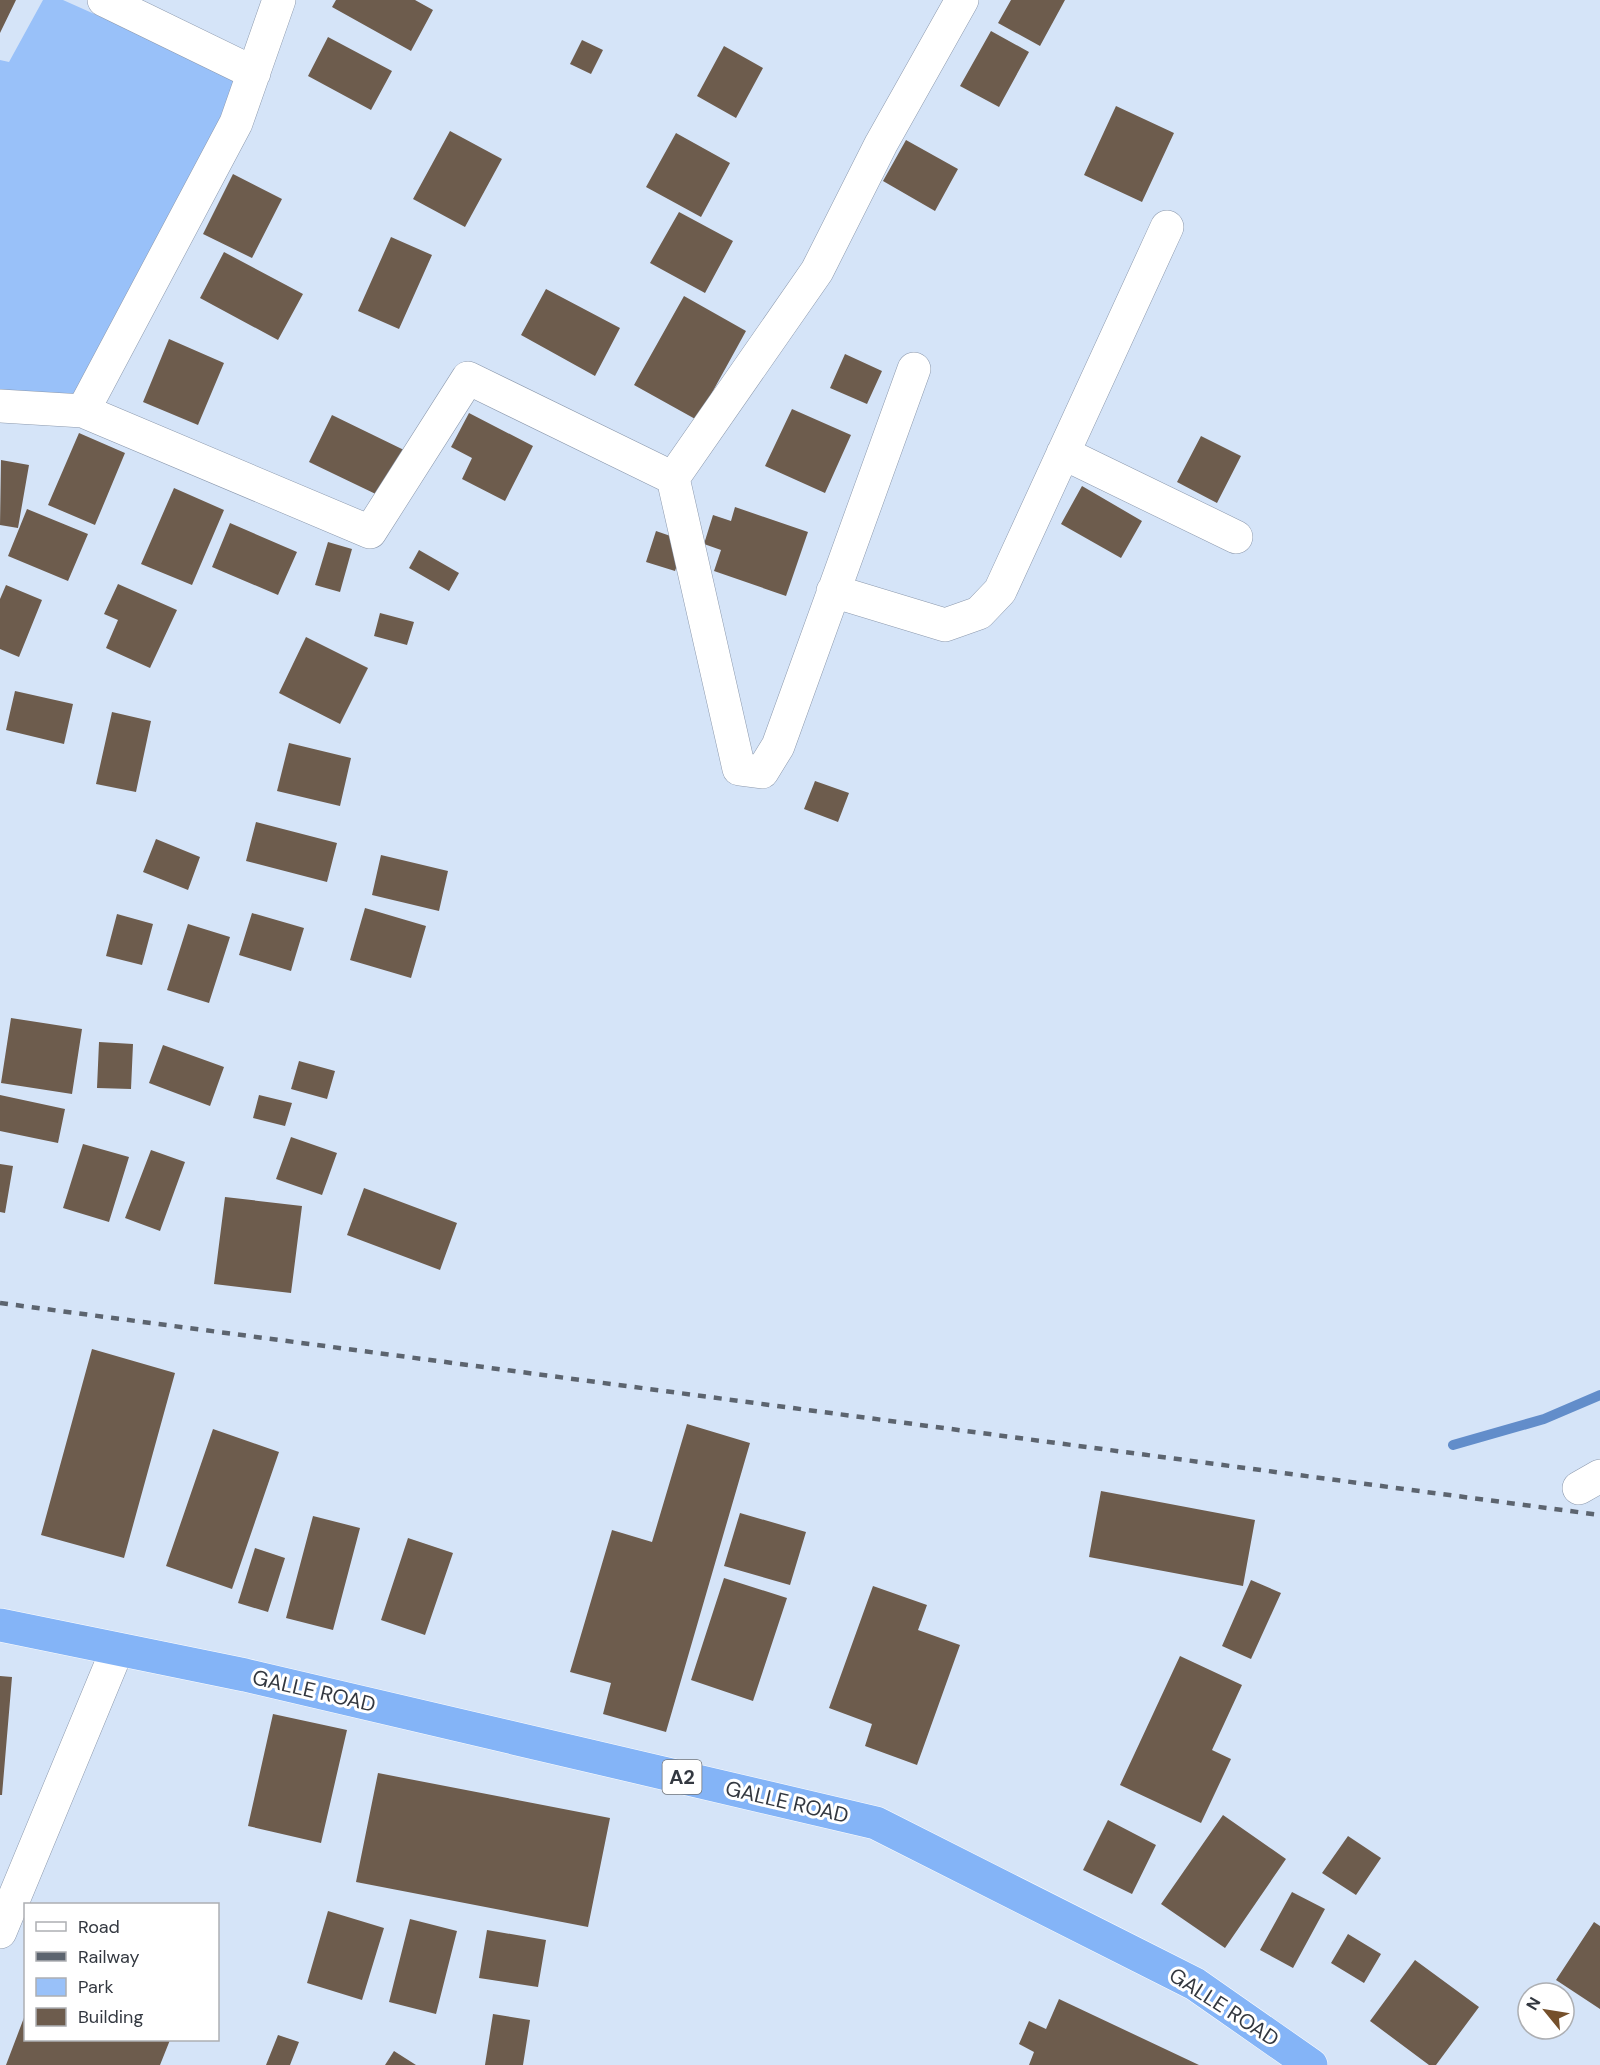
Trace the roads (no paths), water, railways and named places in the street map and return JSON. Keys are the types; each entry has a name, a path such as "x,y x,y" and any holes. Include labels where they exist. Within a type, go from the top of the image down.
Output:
{"highway":[{"name":"GALLE ROAD","path":"0,1625 245,1675 876,1822 1195,1984 1311,2065"}],"street":[{"path":"104,0 254,73"},
{"path":"83,411 236,123 279,0"},
{"path":"914,369 778,746 762,772 739,769 673,478 817,271 881,144 962,0"},
{"path":"833,591 945,625 979,614 1000,591 1167,227"},
{"path":"0,406 83,411 370,532 468,378 673,478"},
{"path":"1063,453 1236,537"},
{"path":"0,1932 117,1650"}],"waterway":[{"path":"1453,1445 1544,1419 1600,1395"}],"railway":[{"path":"0,1303 1600,1515"}]}
